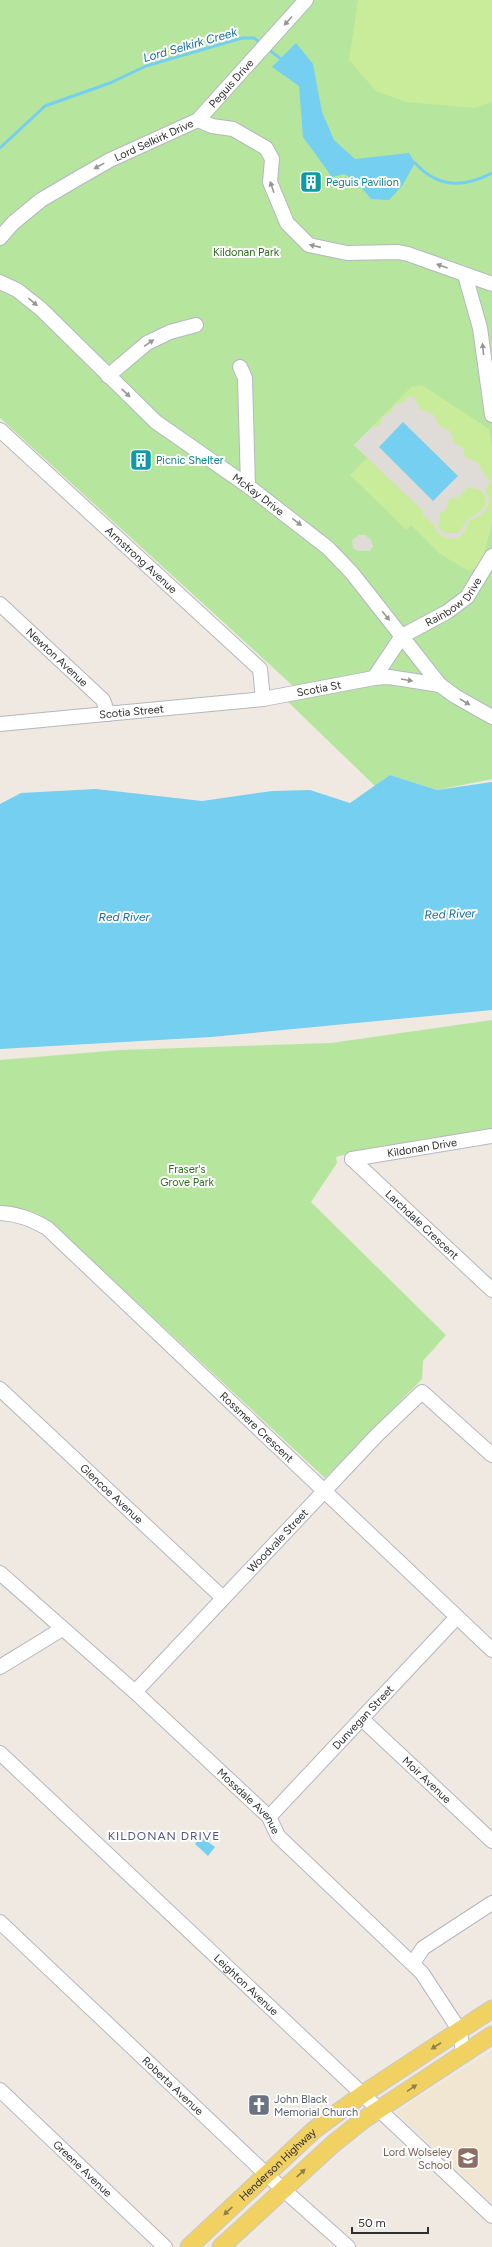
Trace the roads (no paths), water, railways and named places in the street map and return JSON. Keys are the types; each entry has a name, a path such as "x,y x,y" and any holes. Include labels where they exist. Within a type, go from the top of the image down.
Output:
{"main road":[{"name":"Henderson Highway","path":"189,2247 314,2130 362,2094 492,2009"},
{"name":"Henderson Highway","path":"221,2247 333,2144 379,2110 492,2035"}],"street":[{"name":"Peguis Drive","path":"198,120 306,0"},
{"name":"Lord Selkirk Drive","path":"0,238 13,223 42,200 75,180 110,160 198,120 212,126 233,129 266,148 272,160 270,182 286,223 309,244 347,253 398,252 492,284"},
{"path":"465,275 480,328 492,415"},
{"name":"McKay Drive","path":"0,282 28,297 41,308 156,422 248,486 313,534 336,555 440,685"},
{"path":"108,376 147,343 170,332 196,325"},
{"path":"240,367 245,378 248,486"},
{"name":"Armstrong Avenue","path":"0,430 260,669 263,699"},
{"name":"Rainbow Drive","path":"402,636 447,612 467,597 492,556"},
{"name":"Newton Avenue","path":"0,604 103,700 108,714"},
{"path":"374,678 402,636"},
{"name":"Scotia St","path":"263,699 374,678 389,677 440,685"},
{"path":"440,685 455,696 492,717"},
{"name":"Scotia Street","path":"0,724 263,699"},
{"name":"Kildonan Drive","path":"352,1159 492,1136"},
{"name":"Larchdale Crescent","path":"352,1159 492,1290"},
{"name":"Rossmere Crescent","path":"0,1213 16,1214 33,1220 47,1228 492,1650"},
{"name":"Glencoe Avenue","path":"0,1389 223,1598"},
{"name":"Woodvale Street","path":"135,1692 414,1397 422,1392 492,1455"},
{"name":"Mossdale Avenue","path":"0,1573 135,1692 269,1817 278,1836 413,1963 460,2031 463,2054"},
{"name":"Dunvegan Street","path":"269,1817 457,1617"},
{"path":"0,1667 62,1629"},
{"name":"Moir Avenue","path":"362,1719 492,1841"},
{"name":"Leighton Avenue","path":"0,1753 492,2216"},
{"path":"413,1963 423,1948 492,1903"},
{"name":"Roberta Avenue","path":"0,1922 283,2190 348,2247"},
{"name":"Greene Avenue","path":"0,2090 165,2247"}],"water":[{"path":"296,43 313,64 322,112 334,140 355,159 409,153 415,163 402,186 389,200 371,199 355,180 344,174 332,177 303,137 299,86 272,67"},
{"path":"403,422 458,476 433,501 379,447"},
{"name":"Red River","path":"390,775 437,790 492,782 492,1010 211,1037 0,1049 0,804 21,793 96,789 202,801 272,791 310,790 350,803"},
{"path":"201,1837 215,1847 208,1856 195,1844"}],"waterway":[{"name":"Lord Selkirk Creek","path":"0,148 45,106 110,83 146,66 242,38 254,38 262,44"},
{"name":"Lord Selkirk Creek","path":"268,49 281,59"},
{"name":"Lord Selkirk Creek","path":"412,163 415,163 433,177 451,183 471,181 492,173"}],"place":[{"name":"Peguis Pavilion","path":"311,182"},
{"name":"Picnic Shelter","path":"141,460"},
{"name":"John Black Memorial Church","path":"259,2105"},
{"name":"Lord Wolseley School","path":"468,2158"}],"district":[{"name":"KILDONAN DRIVE","path":"164,1836"}],"park label":[{"name":"Kildonan Park","path":"246,252"},
{"name":"Fraser's Grove Park","path":"187,1175"}]}
